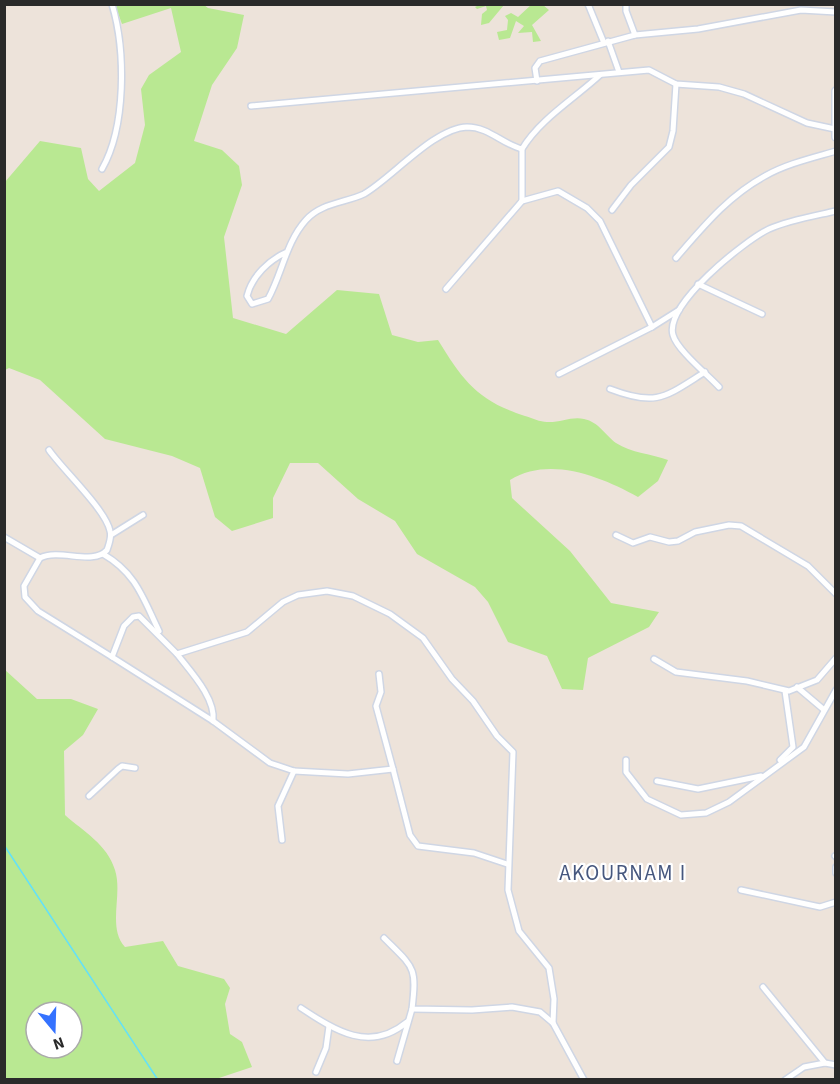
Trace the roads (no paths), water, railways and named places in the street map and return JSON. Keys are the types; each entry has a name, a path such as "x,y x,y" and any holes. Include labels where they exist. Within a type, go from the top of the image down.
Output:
{"street":[{"path":"102,169 113,147 119,108 121,45 111,4"},
{"path":"588,4 619,72"},
{"path":"626,4 626,11 635,35"},
{"path":"537,81 535,68 540,61 635,35 698,29 801,9 836,12"},
{"path":"251,106 649,70 676,84 719,87 744,94 807,123 835,133 836,92"},
{"path":"522,201 522,149 543,124 601,74"},
{"path":"612,210 631,185 669,147 673,131 676,84"},
{"path":"287,252 270,261 250,286 247,296 252,304 268,299 287,252 307,218 323,208 363,194 425,146 459,128 484,129 522,149"},
{"path":"676,258 711,218 743,189 766,174 836,151"},
{"path":"446,289 522,201 558,191 587,208 600,221 652,327"},
{"path":"719,387 674,337 672,332 679,310 698,284 766,230 836,211"},
{"path":"698,284 762,314"},
{"path":"559,374 652,327 679,310"},
{"path":"610,390 648,400 660,398 705,372"},
{"path":"49,450 93,503 107,523 111,535"},
{"path":"103,554 111,535 143,515"},
{"path":"616,536 633,543 650,537 669,542 678,541 695,532 729,525 741,526 808,566 836,594"},
{"path":"4,537 40,558"},
{"path":"160,634 130,574 120,564 103,554 49,555 40,558 24,586 28,603 213,721 270,763 294,771 348,774 393,769"},
{"path":"177,654 247,632 283,602 312,592 353,596 390,614 423,639 452,679 474,701 497,736 513,752 515,759 507,864 512,912 519,931 542,957 551,976 553,1023"},
{"path":"112,657 124,626 133,617 139,616 160,634 201,686 212,708 213,721"},
{"path":"654,659 676,672 747,681 793,691 797,687 817,680 835,657"},
{"path":"379,674 381,692 376,706 410,836 418,846 474,853 507,864"},
{"path":"797,687 823,709"},
{"path":"785,690 793,747 799,752"},
{"path":"626,760 626,772 647,799 681,815 694,815 717,809 799,752 809,741 823,709 835,692"},
{"path":"657,781 698,789 765,774 793,747"},
{"path":"89,796 118,769 123,766 135,768"},
{"path":"282,840 278,806 294,771"},
{"path":"836,867 836,873"},
{"path":"741,890 820,907 836,902"},
{"path":"384,938 407,960 414,971 412,1009 396,1061"},
{"path":"763,987 825,1062"},
{"path":"301,1008 329,1026 371,1039 393,1034 407,1022"},
{"path":"412,1009 528,1008 540,1012 553,1023 584,1080"},
{"path":"316,1072 321,1064 329,1026"},
{"path":"785,1080 804,1067 825,1062 836,1065"}],"waterway":[{"path":"4,845 158,1080"}],"district":[{"name":"AKOURNAM I","path":"623,873"}]}
